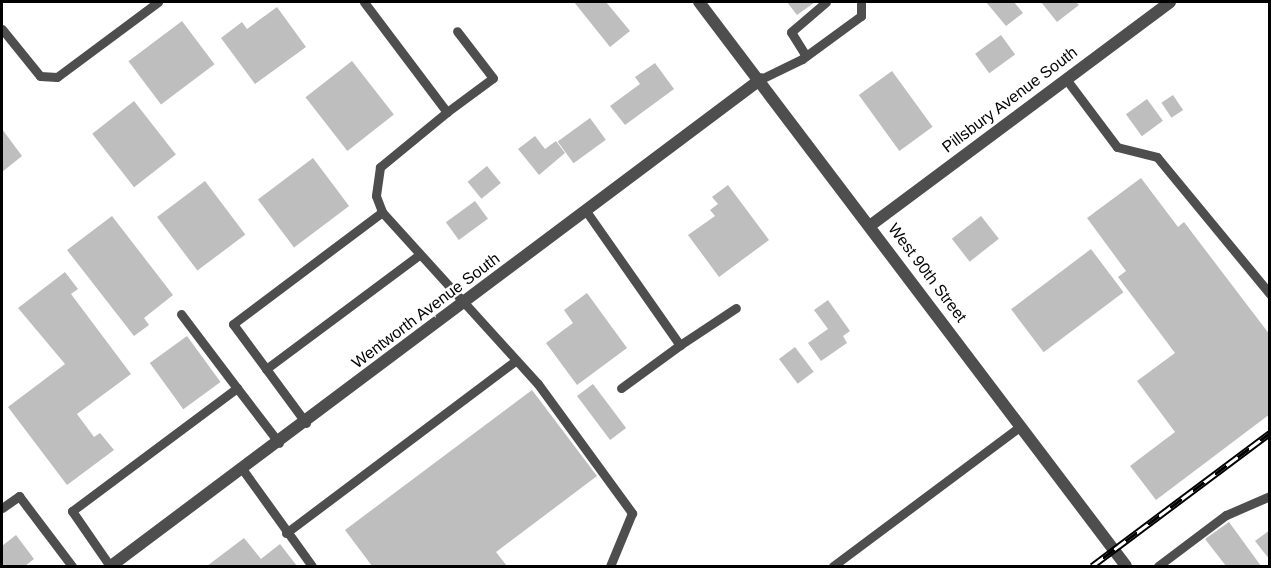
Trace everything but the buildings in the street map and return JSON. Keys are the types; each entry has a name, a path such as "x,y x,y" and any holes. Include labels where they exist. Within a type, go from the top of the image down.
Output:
{"street":[{"name":"West 90th Street","path":"699,2 871,225 1126,567"},
{"name":"Pillsbury Avenue South","path":"871,225 1170,2"},
{"name":"Wentworth Avenue South","path":"111,567 306,423 760,79"}],"lane":[{"path":"2,29 40,76 57,77 158,2"},
{"path":"364,2 447,112"},
{"path":"806,56 791,32 826,2"},
{"path":"760,79 806,56 861,16 861,2"},
{"path":"458,31 493,78 380,167 376,196 382,212 515,361 632,513 610,567"},
{"path":"1066,79 1117,147 1157,158 1269,294"},
{"path":"586,211 680,345"},
{"path":"306,423 233,324 382,212"},
{"path":"266,369 419,255"},
{"path":"621,388 736,308"},
{"path":"181,314 279,443"},
{"path":"286,533 515,361"},
{"path":"111,567 72,511 237,388"},
{"path":"833,567 1021,426"},
{"path":"243,470 312,567"},
{"path":"2,508 19,496 72,567"},
{"path":"1158,567 1226,515 1269,496"}],"railway":[{"path":"1092,566 1270,433"}]}
